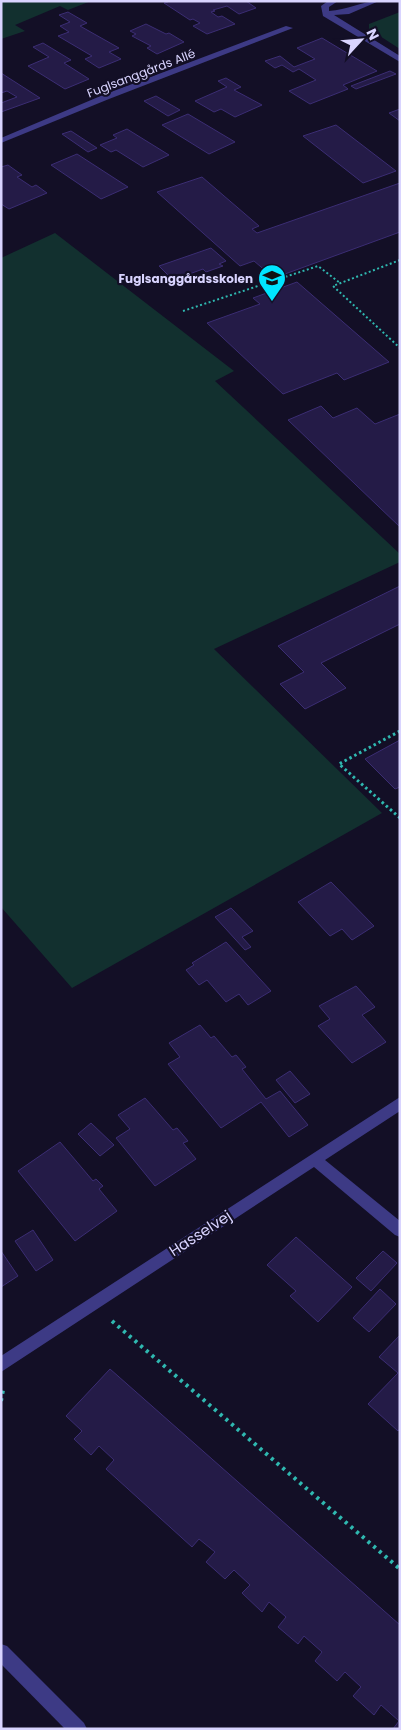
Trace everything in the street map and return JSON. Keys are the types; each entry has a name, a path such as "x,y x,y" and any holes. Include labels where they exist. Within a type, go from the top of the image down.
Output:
{"street":[{"path":"326,14 325,6 334,1"},
{"path":"326,14 346,12 375,1"},
{"path":"326,14 400,60"},
{"name":"Fuglsanggårds Allé","path":"1,141 106,97 289,28"},
{"name":"Hasselvej","path":"1,1365 400,1103"},
{"path":"314,1160 400,1230"},
{"path":"1,1652 78,1729"}],"path":[{"path":"400,260 333,286 400,348"},
{"path":"183,311 318,266 340,283"},
{"path":"400,731 339,764 400,818"},
{"path":"93,1304 400,1569"}],"green space":[{"path":"1,1 91,1 68,10 60,6 15,25 25,31 1,39"},
{"path":"400,12 400,49 369,29 369,24"},
{"path":"55,233 234,371 215,381 400,554 400,562 214,649 382,813 72,988 1,907 1,258"}],"building":[{"path":"166,1 246,1 256,8 239,14 227,6 213,10 215,11 211,12 218,17 222,16 235,24 207,34 193,26 200,23 193,19 190,20 164,3 168,2"},
{"path":"68,12 87,23 80,26 119,48 109,52 121,59 99,68 85,59 92,56 58,36 69,32 60,26 70,22 59,15"},
{"path":"146,24 166,34 169,33 184,42 157,54 147,48 151,46 132,36 136,34 130,31"},
{"path":"322,38 377,71 343,85 348,89 310,104 289,91 316,80 299,69 293,72 282,65 275,68 265,61 280,56 294,67 315,59 297,48"},
{"path":"43,43 71,60 64,63 89,79 65,89 28,66 49,57 33,47"},
{"path":"390,71 396,74 356,89 351,86"},
{"path":"1,73 40,98 1,112 1,103 17,97 7,91 1,93"},
{"path":"226,78 241,87 234,90 262,105 235,117 221,109 214,112 195,101 227,87 218,81"},
{"path":"156,96 180,110 168,116 144,101"},
{"path":"400,109 400,121 389,113"},
{"path":"188,114 235,142 209,154 162,125"},
{"path":"336,125 396,171 363,183 303,136"},
{"path":"127,129 169,155 143,167 116,150 111,152 100,145 117,138 113,135"},
{"path":"71,131 97,148 88,152 62,134"},
{"path":"77,154 128,187 101,199 51,165"},
{"path":"8,165 22,175 17,177 32,187 36,185 47,193 9,209 1,204 1,167"},
{"path":"202,177 259,226 252,229 257,233 400,183 400,232 274,278 254,261 240,266 157,192"},
{"path":"211,248 226,261 219,264 223,266 206,272 203,269 173,280 159,266"},
{"path":"297,282 389,362 344,380 337,373 283,394 207,323 260,304 253,298"},
{"path":"321,406 333,418 357,408 375,424 400,414 400,527 288,420"},
{"path":"400,586 400,624 321,663 346,688 305,709 280,684 304,672 278,646"},
{"path":"400,740 400,787 395,789 365,759"},
{"path":"331,882 374,926 352,940 342,929 330,936 298,902"},
{"path":"231,908 253,931 242,937 251,947 245,950 215,917"},
{"path":"226,942 271,991 248,1005 239,994 226,1002 207,980 199,985 186,970 194,965 192,963"},
{"path":"356,986 375,1007 362,1015 386,1042 352,1063 318,1026 330,1019 319,1006"},
{"path":"200,1025 211,1038 214,1036 232,1057 236,1055 246,1067 242,1069 266,1099 280,1091 308,1125 289,1137 261,1102 221,1128 168,1064 180,1057 169,1043"},
{"path":"290,1071 310,1094 295,1103 276,1080"},
{"path":"145,1098 173,1130 177,1128 188,1141 183,1143 196,1159 155,1186 116,1138 130,1129 118,1115"},
{"path":"91,1123 114,1145 100,1156 78,1134"},
{"path":"60,1142 93,1181 96,1179 103,1186 99,1189 117,1211 75,1241 18,1171"},
{"path":"33,1230 53,1260 36,1271 15,1241"},
{"path":"296,1237 352,1287 318,1322 290,1296 296,1291 267,1265"},
{"path":"1,1251 18,1276 1,1287"},
{"path":"383,1251 397,1263 371,1291 356,1278"},
{"path":"380,1289 396,1304 369,1332 353,1318"},
{"path":"400,1335 400,1428 398,1431 368,1404 398,1373 379,1357"},
{"path":"110,1369 400,1625 400,1729 393,1729 399,1721 381,1705 374,1715 353,1696 361,1687 345,1672 337,1681 315,1661 322,1652 304,1636 298,1644 278,1627 286,1617 269,1602 262,1612 242,1593 250,1585 234,1570 225,1579 206,1562 215,1552 199,1539 192,1547 106,1469 114,1460 99,1446 91,1455 74,1439 82,1431 66,1416"}],"place":[{"name":"Fuglsanggårdsskolen","path":"272,302"}]}
